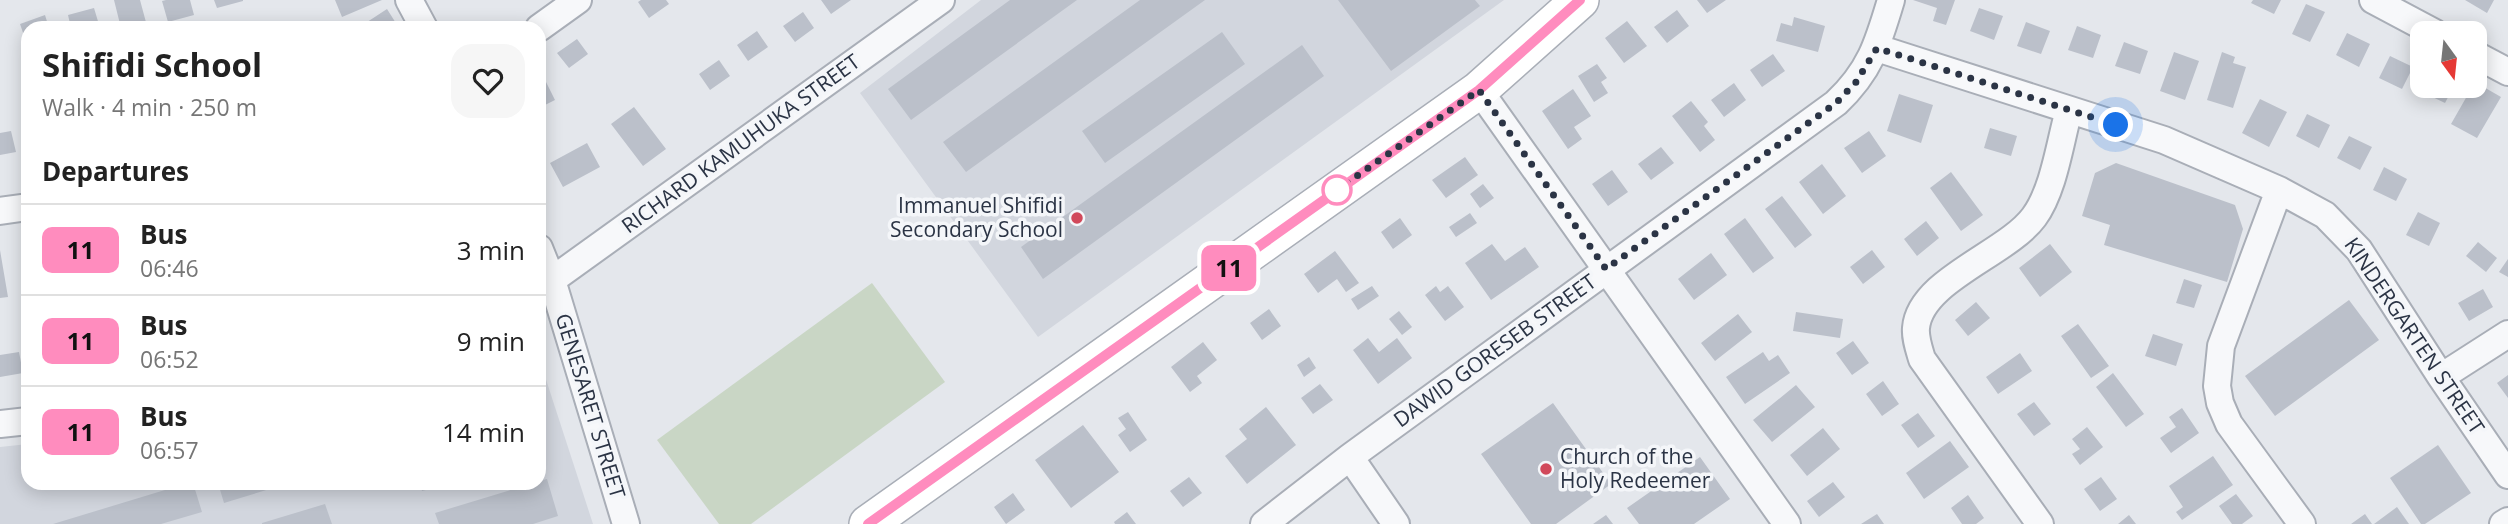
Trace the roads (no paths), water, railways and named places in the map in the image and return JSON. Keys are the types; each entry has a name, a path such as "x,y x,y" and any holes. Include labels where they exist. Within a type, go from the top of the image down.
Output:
{"street":[{"path":"409,0 420,21"},
{"path":"546,23 578,0"},
{"name":"RICHARD KAMUHUKA STREET","path":"546,280 941,0"},
{"path":"868,524 1479,90 1580,0"},
{"name":"DAWID GORESEB STREET","path":"1264,524 1350,457 1836,103 1856,82 1877,48 1891,0"},
{"path":"2373,0 2412,21"},
{"name":"KINDERGARTEN STREET","path":"1877,48 2164,140 2279,190 2325,215 2359,250 2508,475"},
{"path":"2487,61 2508,72"},
{"path":"1479,90 1787,524"},
{"path":"2040,524 1922,359 1916,326 1922,307 1939,289 2015,237 2034,217 2046,194 2069,110"},
{"path":"2279,190 2221,346 2217,386 2220,403 2229,424 2302,524"},
{"path":"0,211 21,208"},
{"name":"GENESARET STREET","path":"546,284 626,524"},
{"path":"2441,377 2508,334"},
{"path":"0,424 21,422"},
{"path":"1350,457 1396,524"},
{"path":"2503,524 2508,521"}],"place":[{"name":"Immanuel Shifidi Secondary School","path":"1077,218"},
{"name":"Church of the Holy Redeemer","path":"1546,469"}]}
